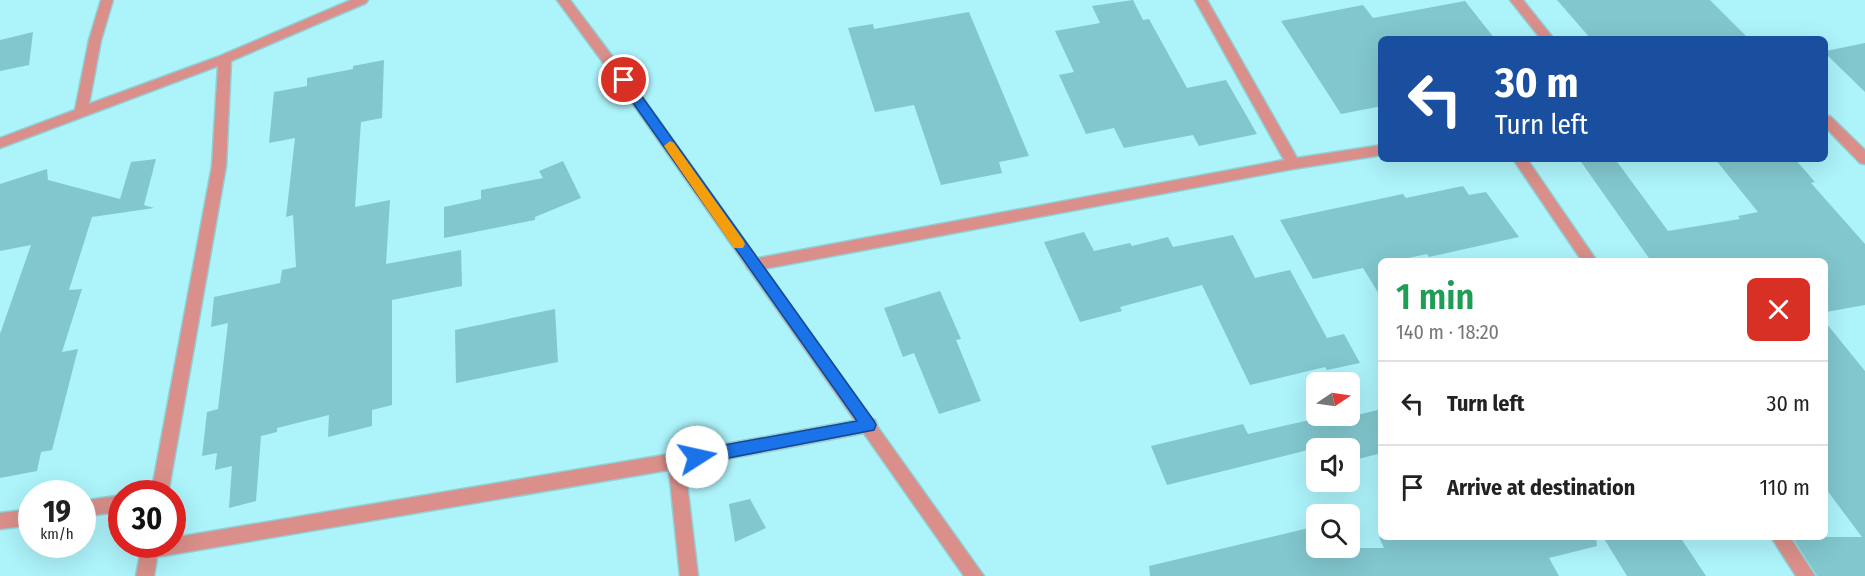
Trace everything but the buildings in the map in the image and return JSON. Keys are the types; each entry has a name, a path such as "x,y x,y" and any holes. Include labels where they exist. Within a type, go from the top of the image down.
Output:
{"street":[{"path":"81,113 95,40 107,0"},
{"path":"0,143 225,59 362,0"},
{"path":"563,0 624,80 975,576"},
{"path":"1201,0 1293,164"},
{"path":"1516,0 1546,36"},
{"path":"161,480 174,403 195,307 219,166 225,59"},
{"path":"1828,122 1865,159"},
{"path":"753,265 1293,164 1378,151"},
{"path":"1522,162 1588,258"},
{"path":"186,541 676,461 869,425"},
{"path":"676,461 689,576"},
{"path":"0,521 18,519"},
{"path":"1782,540 1806,576"},
{"path":"145,576 149,558"}],"slow traffic":[{"path":"670,146 739,244"}],"route":[{"path":"624,80 753,265 869,425 697,457"}]}
